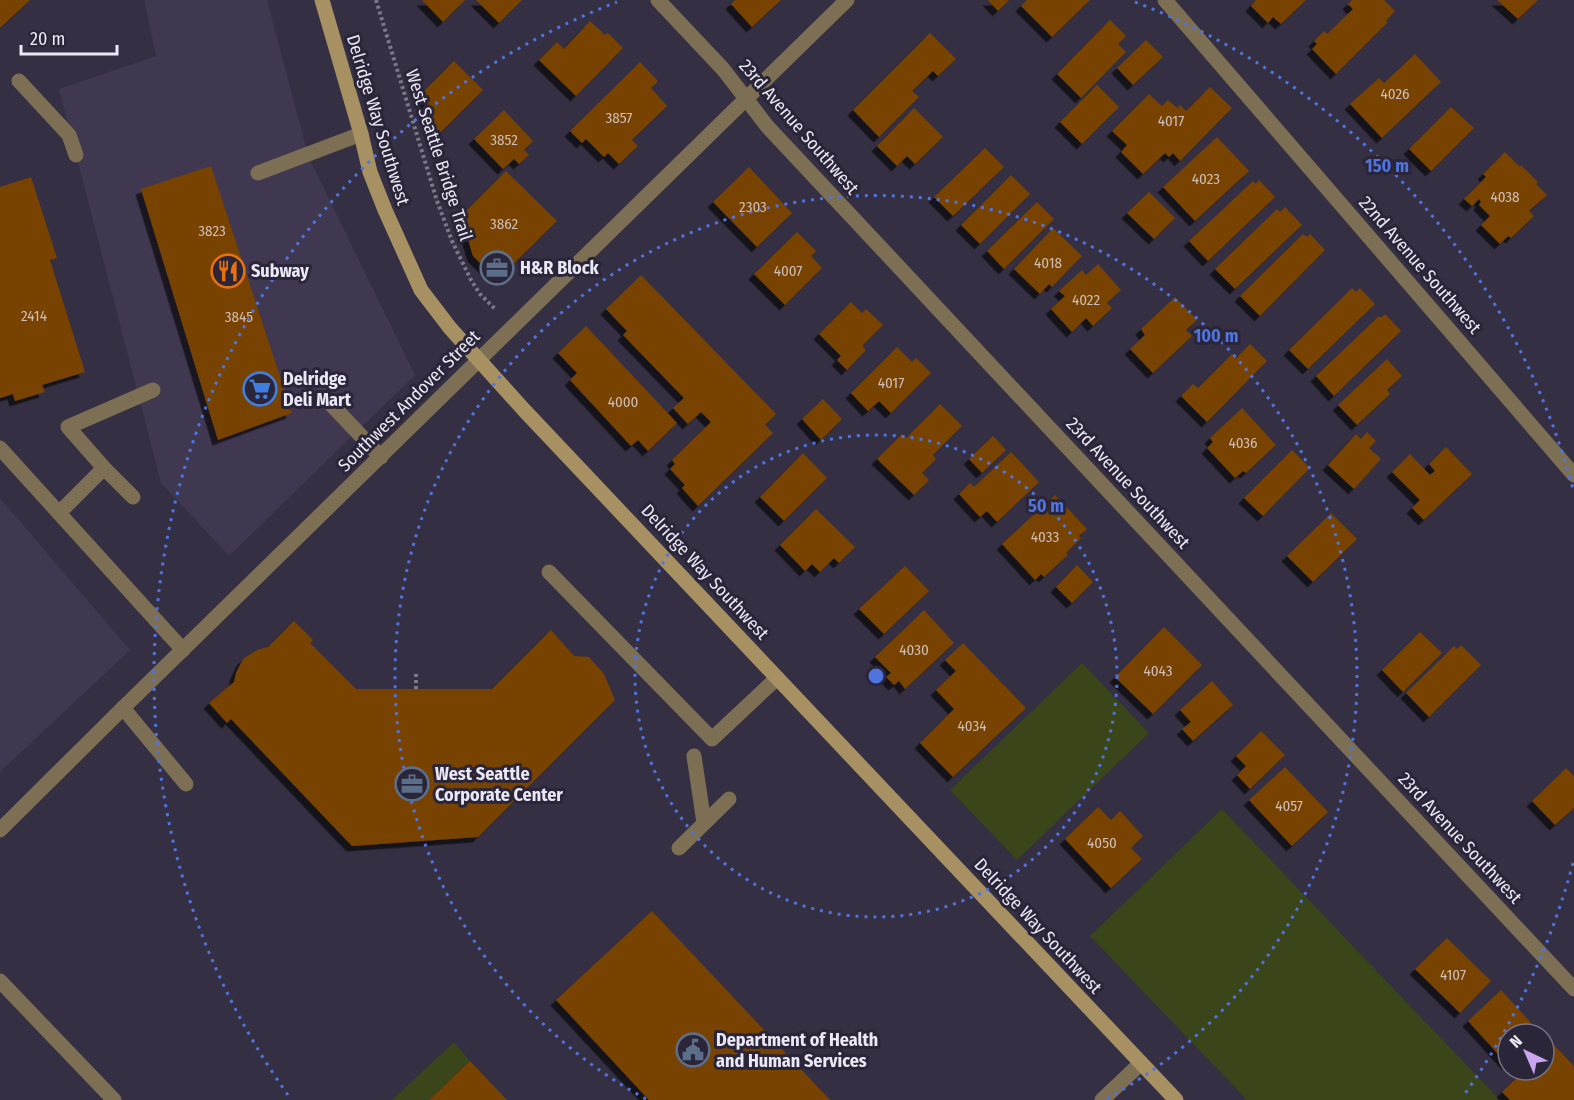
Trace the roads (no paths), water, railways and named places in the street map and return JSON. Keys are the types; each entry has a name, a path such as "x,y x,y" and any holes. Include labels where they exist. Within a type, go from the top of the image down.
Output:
{"main road":[{"name":"Delridge Way Southwest","path":"322,0 370,172 421,290 450,328 1176,1100"}],"street":[{"name":"23rd Avenue Southwest","path":"658,0 723,69 768,126 875,242 1574,989"},
{"name":"Southwest Andover Street","path":"0,830 847,0"},
{"name":"22nd Avenue Southwest","path":"1165,0 1574,475"},
{"path":"18,81 69,135 76,155"},
{"path":"258,173 361,134"},
{"path":"133,497 68,427 153,390"},
{"path":"327,401 381,457"},
{"path":"0,448 183,650"},
{"path":"59,513 104,468"},
{"path":"549,572 712,739 777,678"},
{"path":"123,708 186,784"},
{"path":"694,756 704,823"},
{"path":"679,848 729,799"},
{"path":"0,981 114,1100"},
{"path":"1102,1100 1141,1063"}],"place":[{"name":"H&R Block","path":"497,268"},
{"name":"Subway","path":"228,271"},
{"name":"Delridge Deli Mart","path":"260,389"},
{"name":"West Seattle Corporate Center","path":"412,784"},
{"name":"Department of Health and Human Services","path":"693,1050"}]}
